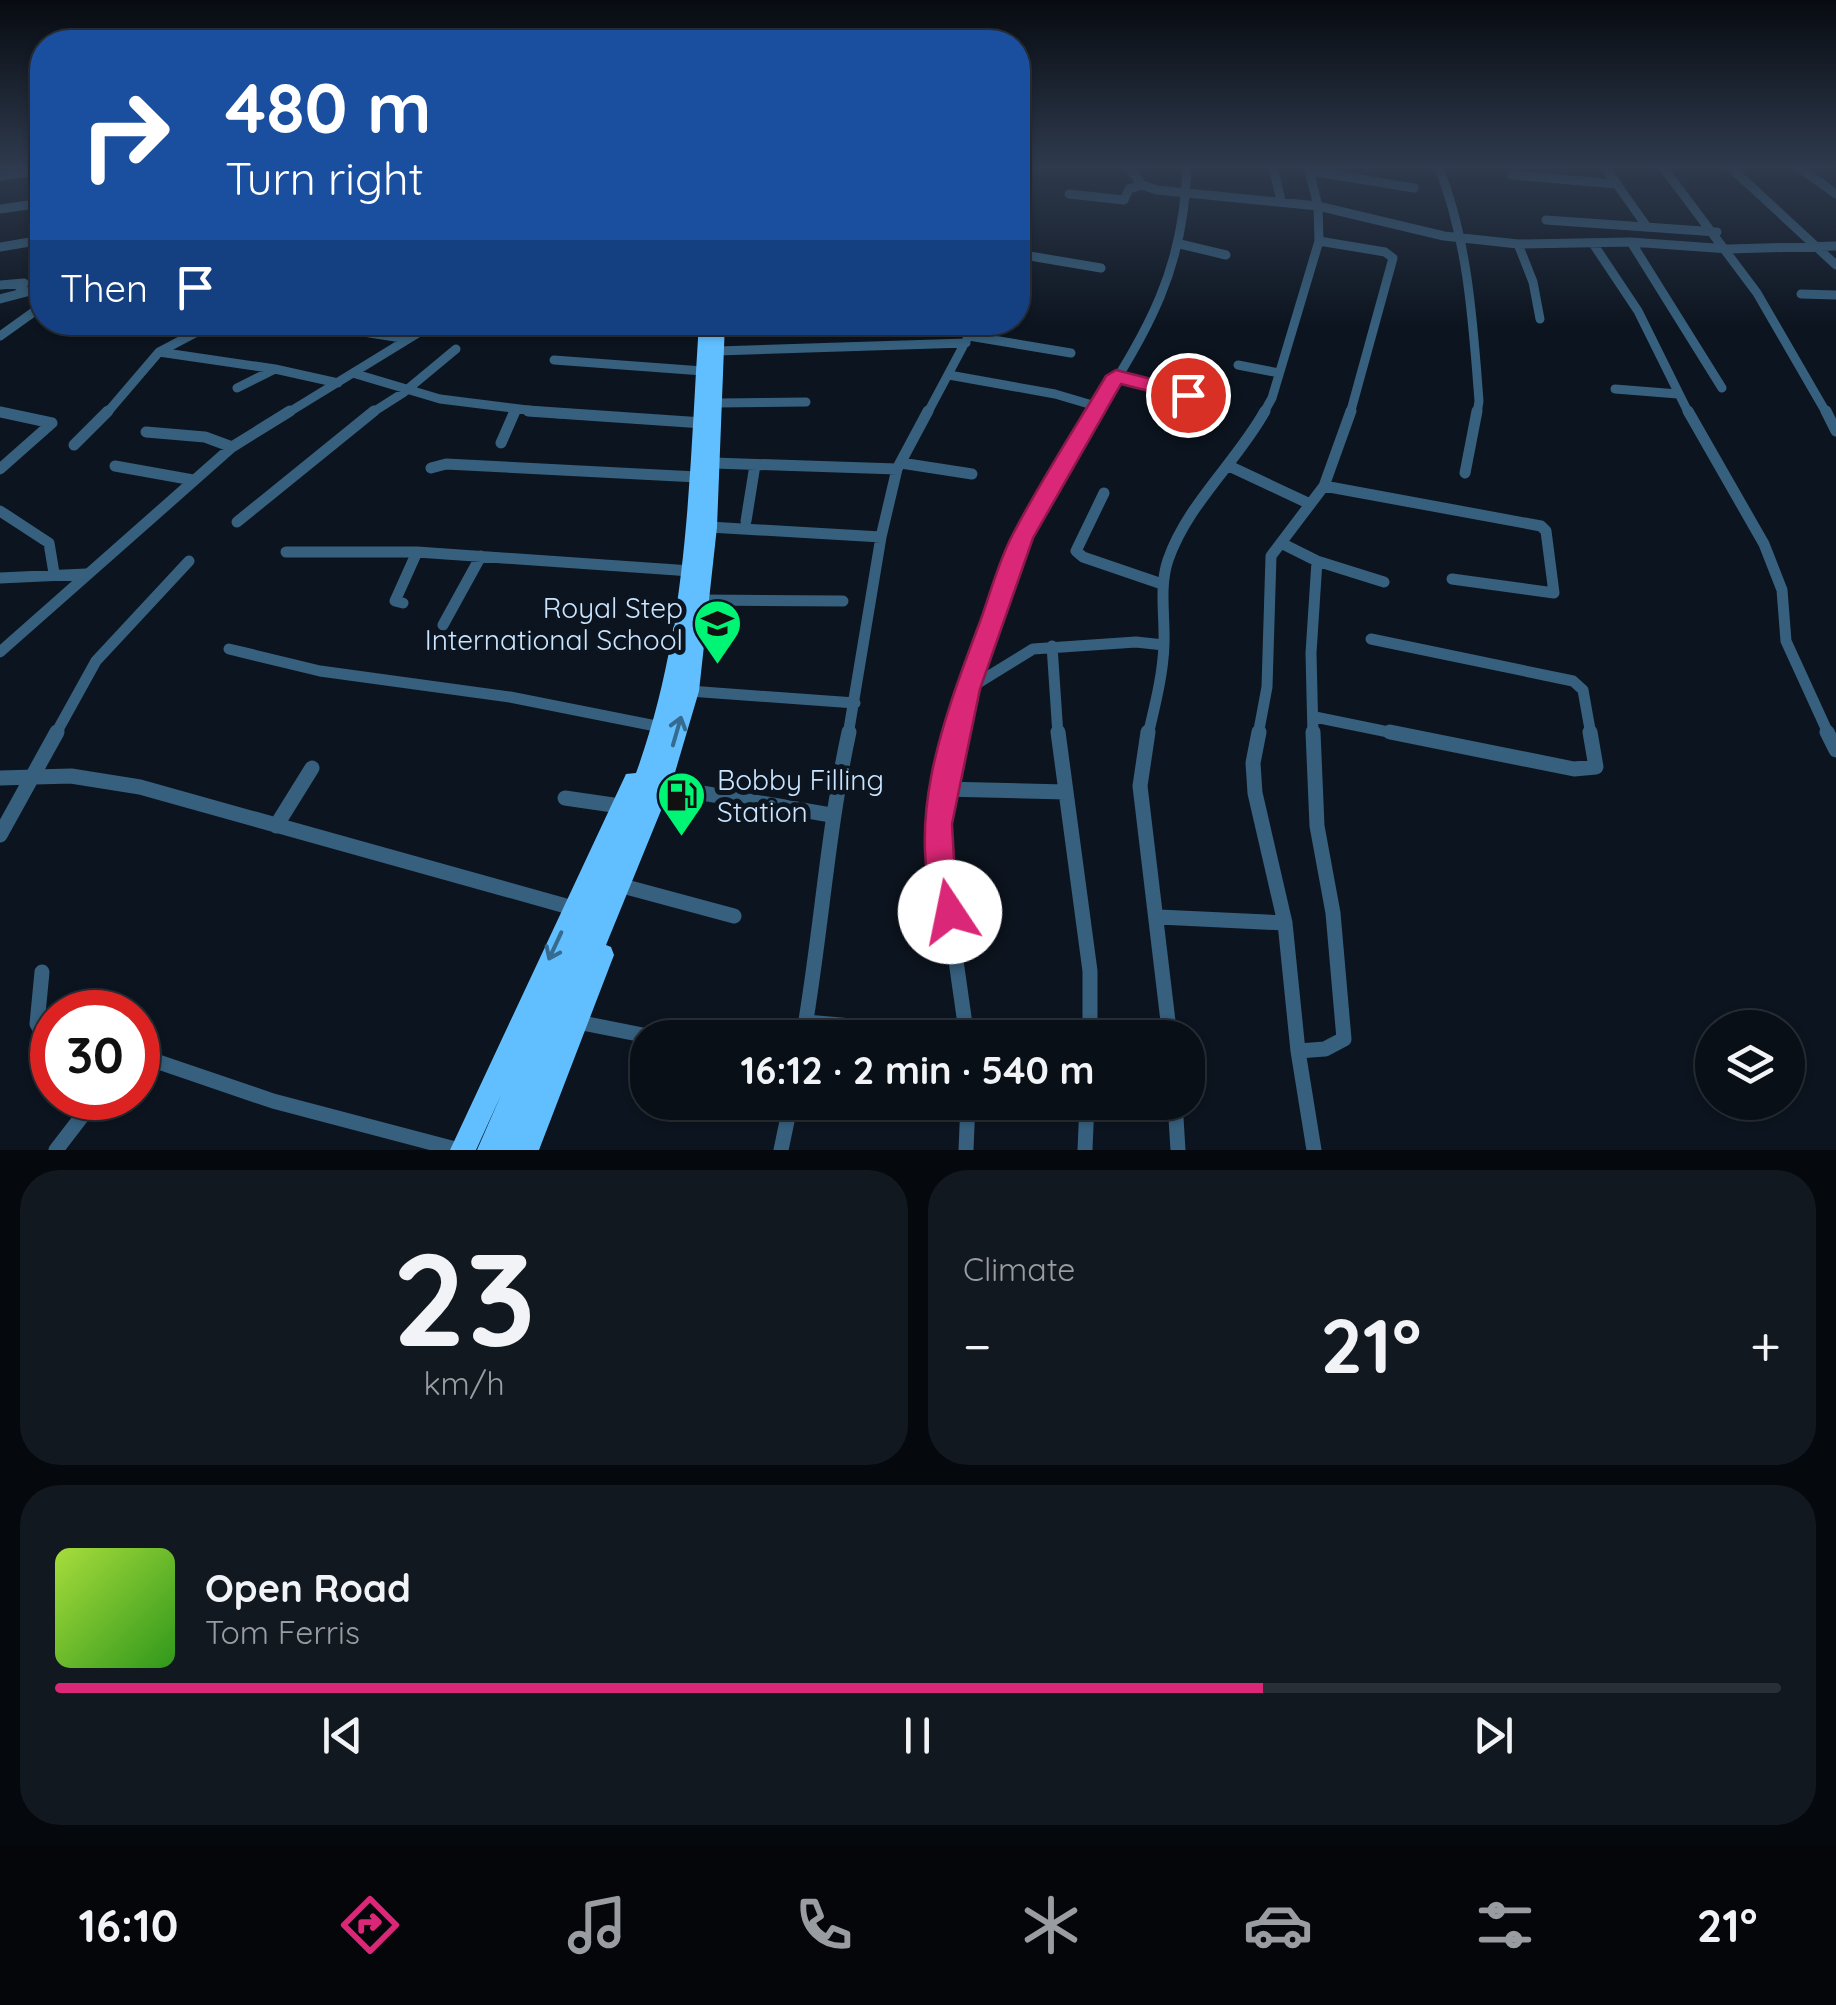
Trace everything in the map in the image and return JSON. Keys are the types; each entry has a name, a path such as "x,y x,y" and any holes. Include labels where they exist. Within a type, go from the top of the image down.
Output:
{"main road":[{"path":"526,1150 659,815 656,783 661,726 673,687 690,571 709,335"},
{"path":"656,783 689,691 702,600 714,463 718,351 713,335"},
{"path":"510,1150 631,817 633,781 656,783"},
{"path":"461,1150 572,908 631,817"},
{"path":"490,1150 631,817"}],"street":[{"path":"964,1020 938,824 968,689 1022,537 1099,407 1167,280 1185,220"},
{"path":"1168,1020 1159,917 1144,836 1140,786 1164,645 1162,584 1180,532 1199,500 1229,466 1264,414 1319,242 1318,220"},
{"path":"1377,220 1456,238 1518,244 1631,242 1728,250 1836,246"},
{"path":"1453,220 1472,308 1479,401 1464,473"},
{"path":"1546,220 1717,232"},
{"path":"1642,220 1645,224"},
{"path":"1707,220 1804,365 1836,431"},
{"path":"1791,220 1836,264"},
{"path":"0,246 30,242"},
{"path":"1314,1150 1284,923 1255,793 1253,763 1268,688 1268,578 1271,556 1324,486 1356,396 1393,258 1385,252 1319,242"},
{"path":"1631,242 1722,388"},
{"path":"1180,244 1226,255"},
{"path":"1518,244 1533,282 1540,319"},
{"path":"1594,245 1638,311 1678,394 1764,544 1782,590 1786,641 1836,750"},
{"path":"1030,256 1101,268"},
{"path":"0,284 20,282 24,284 19,293"},
{"path":"0,298 30,291"},
{"path":"1801,294 1836,295"},
{"path":"0,336 30,315"},
{"path":"74,445 102,419 159,352 191,335"},
{"path":"378,335 408,340"},
{"path":"0,651 232,448 416,335"},
{"path":"806,1020 817,958 830,815 855,703 881,536 899,466 970,335"},
{"path":"718,351 968,339 1071,353"},
{"path":"238,522 356,423 403,393 456,348"},
{"path":"159,352 275,369 338,383"},
{"path":"554,360 704,372"},
{"path":"1238,365 1279,372"},
{"path":"237,388 275,369"},
{"path":"356,374 403,393 470,406 703,424"},
{"path":"949,375 1056,394 1099,407"},
{"path":"1116,376 1188,395"},
{"path":"1615,388 1678,394"},
{"path":"716,403 806,402"},
{"path":"501,442 516,410"},
{"path":"0,412 52,422 0,469"},
{"path":"146,432 205,438 232,448"},
{"path":"714,463 899,466 972,474"},
{"path":"431,468 446,464 697,477"},
{"path":"746,521 754,464"},
{"path":"115,466 193,480"},
{"path":"1229,466 1310,504"},
{"path":"1324,486 1541,526 1546,531 1554,593 1452,579"},
{"path":"1104,494 1076,551 1083,557 1162,584"},
{"path":"0,511 49,544 54,572"},
{"path":"709,527 881,536"},
{"path":"1281,543 1317,561 1384,582"},
{"path":"286,552 417,552 690,571"},
{"path":"404,603 395,600 396,592 417,552"},
{"path":"443,625 481,556"},
{"path":"0,835 96,662 189,561"},
{"path":"1298,1051 1325,1049 1344,1038 1333,913 1316,826 1311,654 1317,561"},
{"path":"0,578 54,572 86,574"},
{"path":"702,600 843,600"},
{"path":"1315,717 1574,770 1596,768 1583,690 1573,680 1372,640"},
{"path":"968,689 1023,653 1052,646 1164,645"},
{"path":"1052,646 1065,792 1090,971 1090,1020"},
{"path":"229,649 320,671 510,697 661,726"},
{"path":"689,691 855,703"},
{"path":"276,826 312,768"},
{"path":"0,778 34,773 123,781 572,908"},
{"path":"656,783 830,815"},
{"path":"943,789 1065,792"},
{"path":"565,798 631,817"},
{"path":"630,888 734,916"},
{"path":"1159,917 1284,923"},
{"path":"40,990 42,972"},
{"path":"577,1022 630,1032"},
{"path":"160,1062 273,1100 461,1150"},
{"path":"56,1150 79,1120"},
{"path":"781,1150 787,1120"},
{"path":"966,1150 967,1120"},
{"path":"1085,1150 1086,1120"},
{"path":"1176,1120 1178,1150"}],"place":[{"name":"Royal Step International School","path":"718,666"},
{"name":"Bobby Filling Station","path":"682,838"}],"route":[{"path":"950,912 938,824 943,789 968,689 1022,537 1116,376 1188,395"}]}
